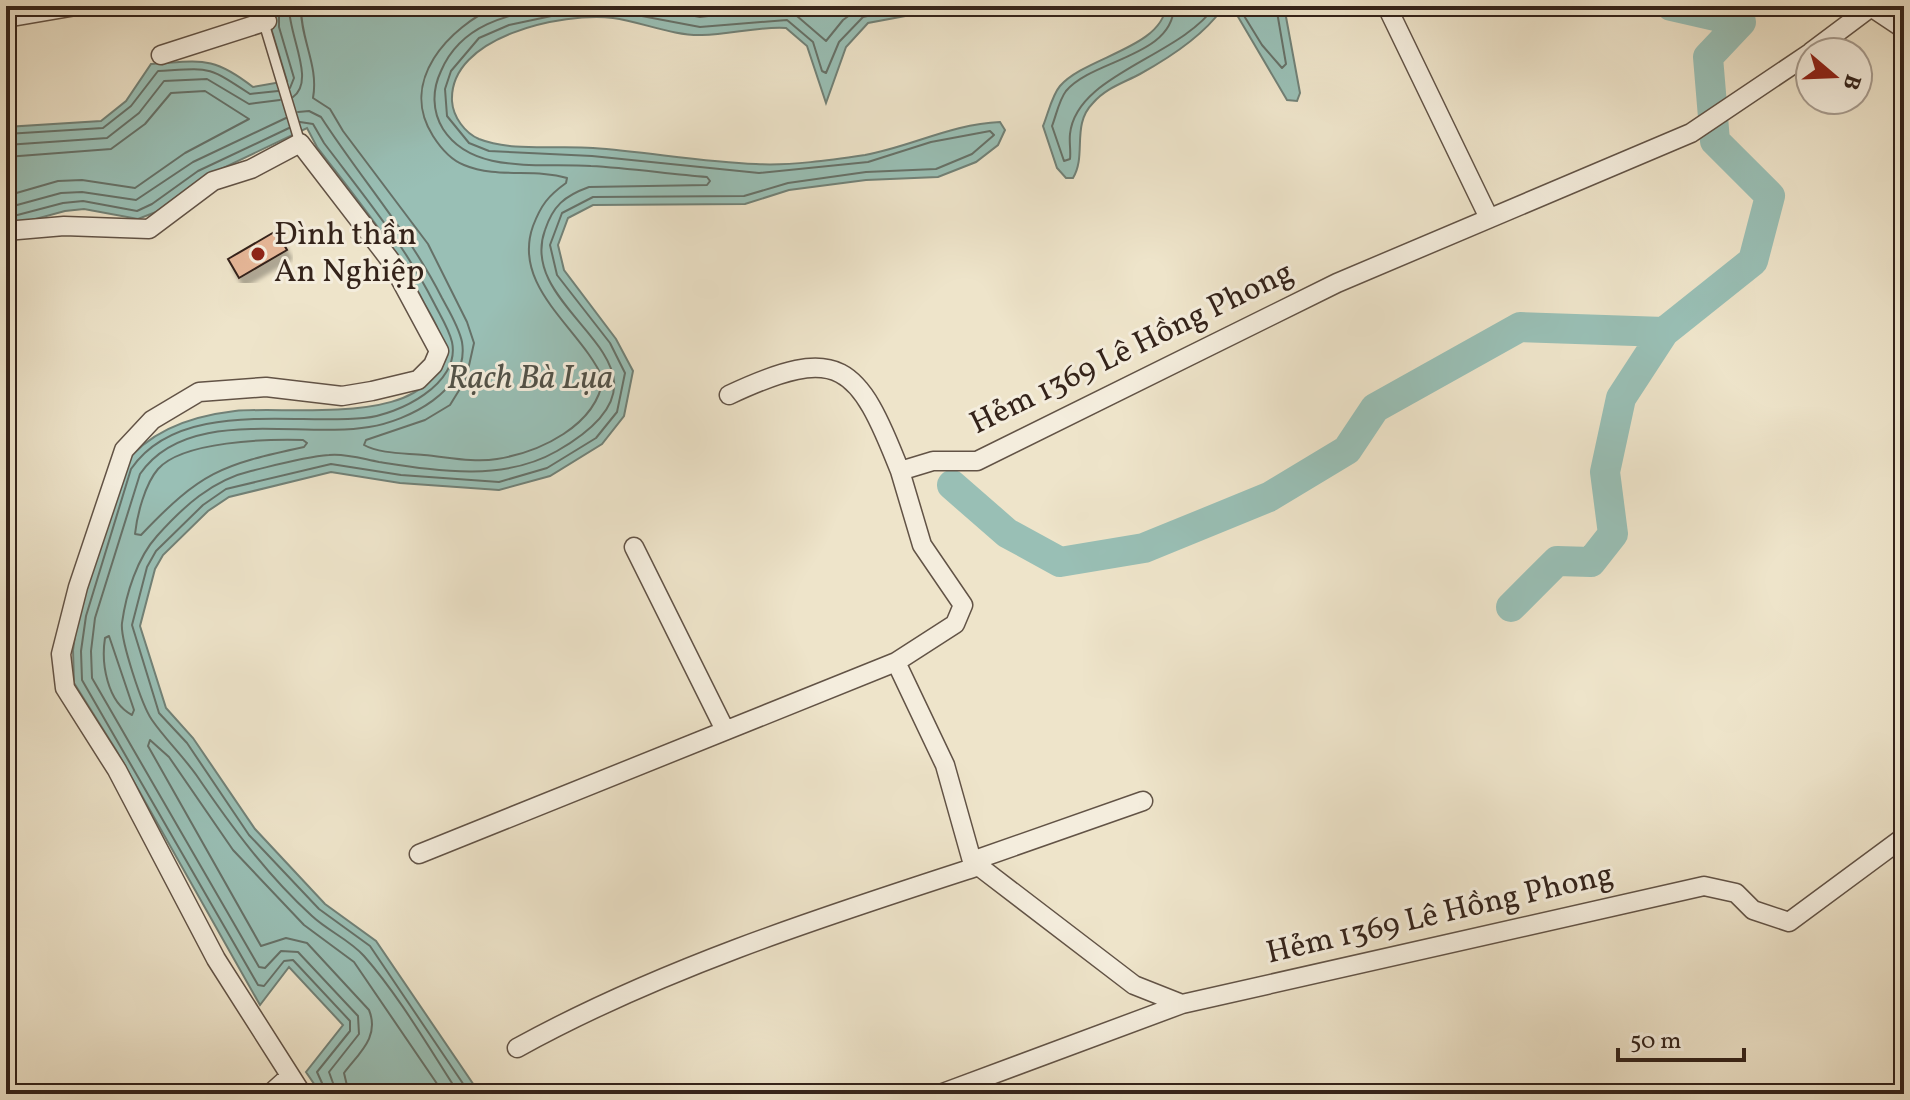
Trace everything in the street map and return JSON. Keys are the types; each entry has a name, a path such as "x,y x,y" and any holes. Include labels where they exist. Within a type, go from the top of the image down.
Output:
{"street":[{"path":"6,18 76,6"},
{"path":"1870,6 1904,29"},
{"name":"Hẻm 1369 Lê Hồng Phong","path":"1832,36 1870,6"},
{"path":"1390,13 1489,218"},
{"path":"161,55 267,19"},
{"name":"Hẻm 1369 Lê Hồng Phong","path":"900,471 933,461 977,461 1337,283 1691,133 1794,64"},
{"path":"6,231 64,226 149,229 213,181 251,169 299,139 390,260 439,351 433,365 418,380 342,396 266,387 199,392 152,420 124,450 78,587 61,654 65,688 117,770 216,959 302,1094"},
{"path":"419,854 896,662 955,624 963,605 922,545 900,471 882,426 853,379 839,369 814,365 774,374 729,395"},
{"path":"634,547 725,730"},
{"path":"896,662 945,765 975,864 1134,985 1182,1004"},
{"path":"517,1048 573,1016 794,926 975,864 1143,801"},
{"name":"Hẻm 1369 Lê Hồng Phong","path":"1182,1004 1704,886 1736,893 1753,910 1789,922 1904,837"},
{"path":"940,1094 1182,1004"},
{"path":"270,1094 290,1076"}],"lane":[{"path":"267,19 299,139"}],"water":[{"name":"Rạch Bà Lụa","path":"271,6 959,6 868,23 846,47 826,103 807,46 786,28 691,35 613,18 592,17 539,24 488,45 469,60 456,79 453,107 469,133 492,143 520,147 593,148 756,164 825,161 865,155 982,124 1000,122 1005,130 998,145 976,162 938,177 866,180 789,190 745,204 593,205 568,218 558,245 564,270 616,339 633,371 624,416 602,444 550,476 499,490 400,483 331,472 229,497 208,511 163,555 155,569 140,626 166,708 193,738 255,829 325,904 376,941 480,1094 321,1094 306,1072 343,1025 289,967 260,1005 116,750 74,683 73,650 78,614 124,465 134,453 173,427 219,413 329,410 396,400 422,387 438,367 440,336 413,282 361,204 317,147 307,128 202,178 156,212 138,219 84,209 6,227 6,127 101,121 126,101 151,64 205,62 227,69 253,87 287,81 271,28"},
{"path":"1166,6 1284,6 1300,93 1297,101 1287,100 1237,15 1222,9 1185,46 1109,90 1093,103 1083,121 1077,169 1073,178 1066,178 1057,168 1043,126 1057,90 1072,76 1151,32 1161,20"}],"building":[{"name":"Đình thần An Nghiệp","path":"276,231 287,250 239,278 228,259"}],"waterway":[{"path":"1511,607 1557,561 1591,562 1613,534 1605,472 1621,398 1664,332 1753,261 1770,196 1715,141 1708,57 1741,22 1671,6"},
{"path":"952,485 1007,533 1060,562 1144,548 1269,497 1347,450 1375,408 1520,327 1664,332"}],"place":[{"name":"Đình thần An Nghiệp","path":"258,254"}]}
